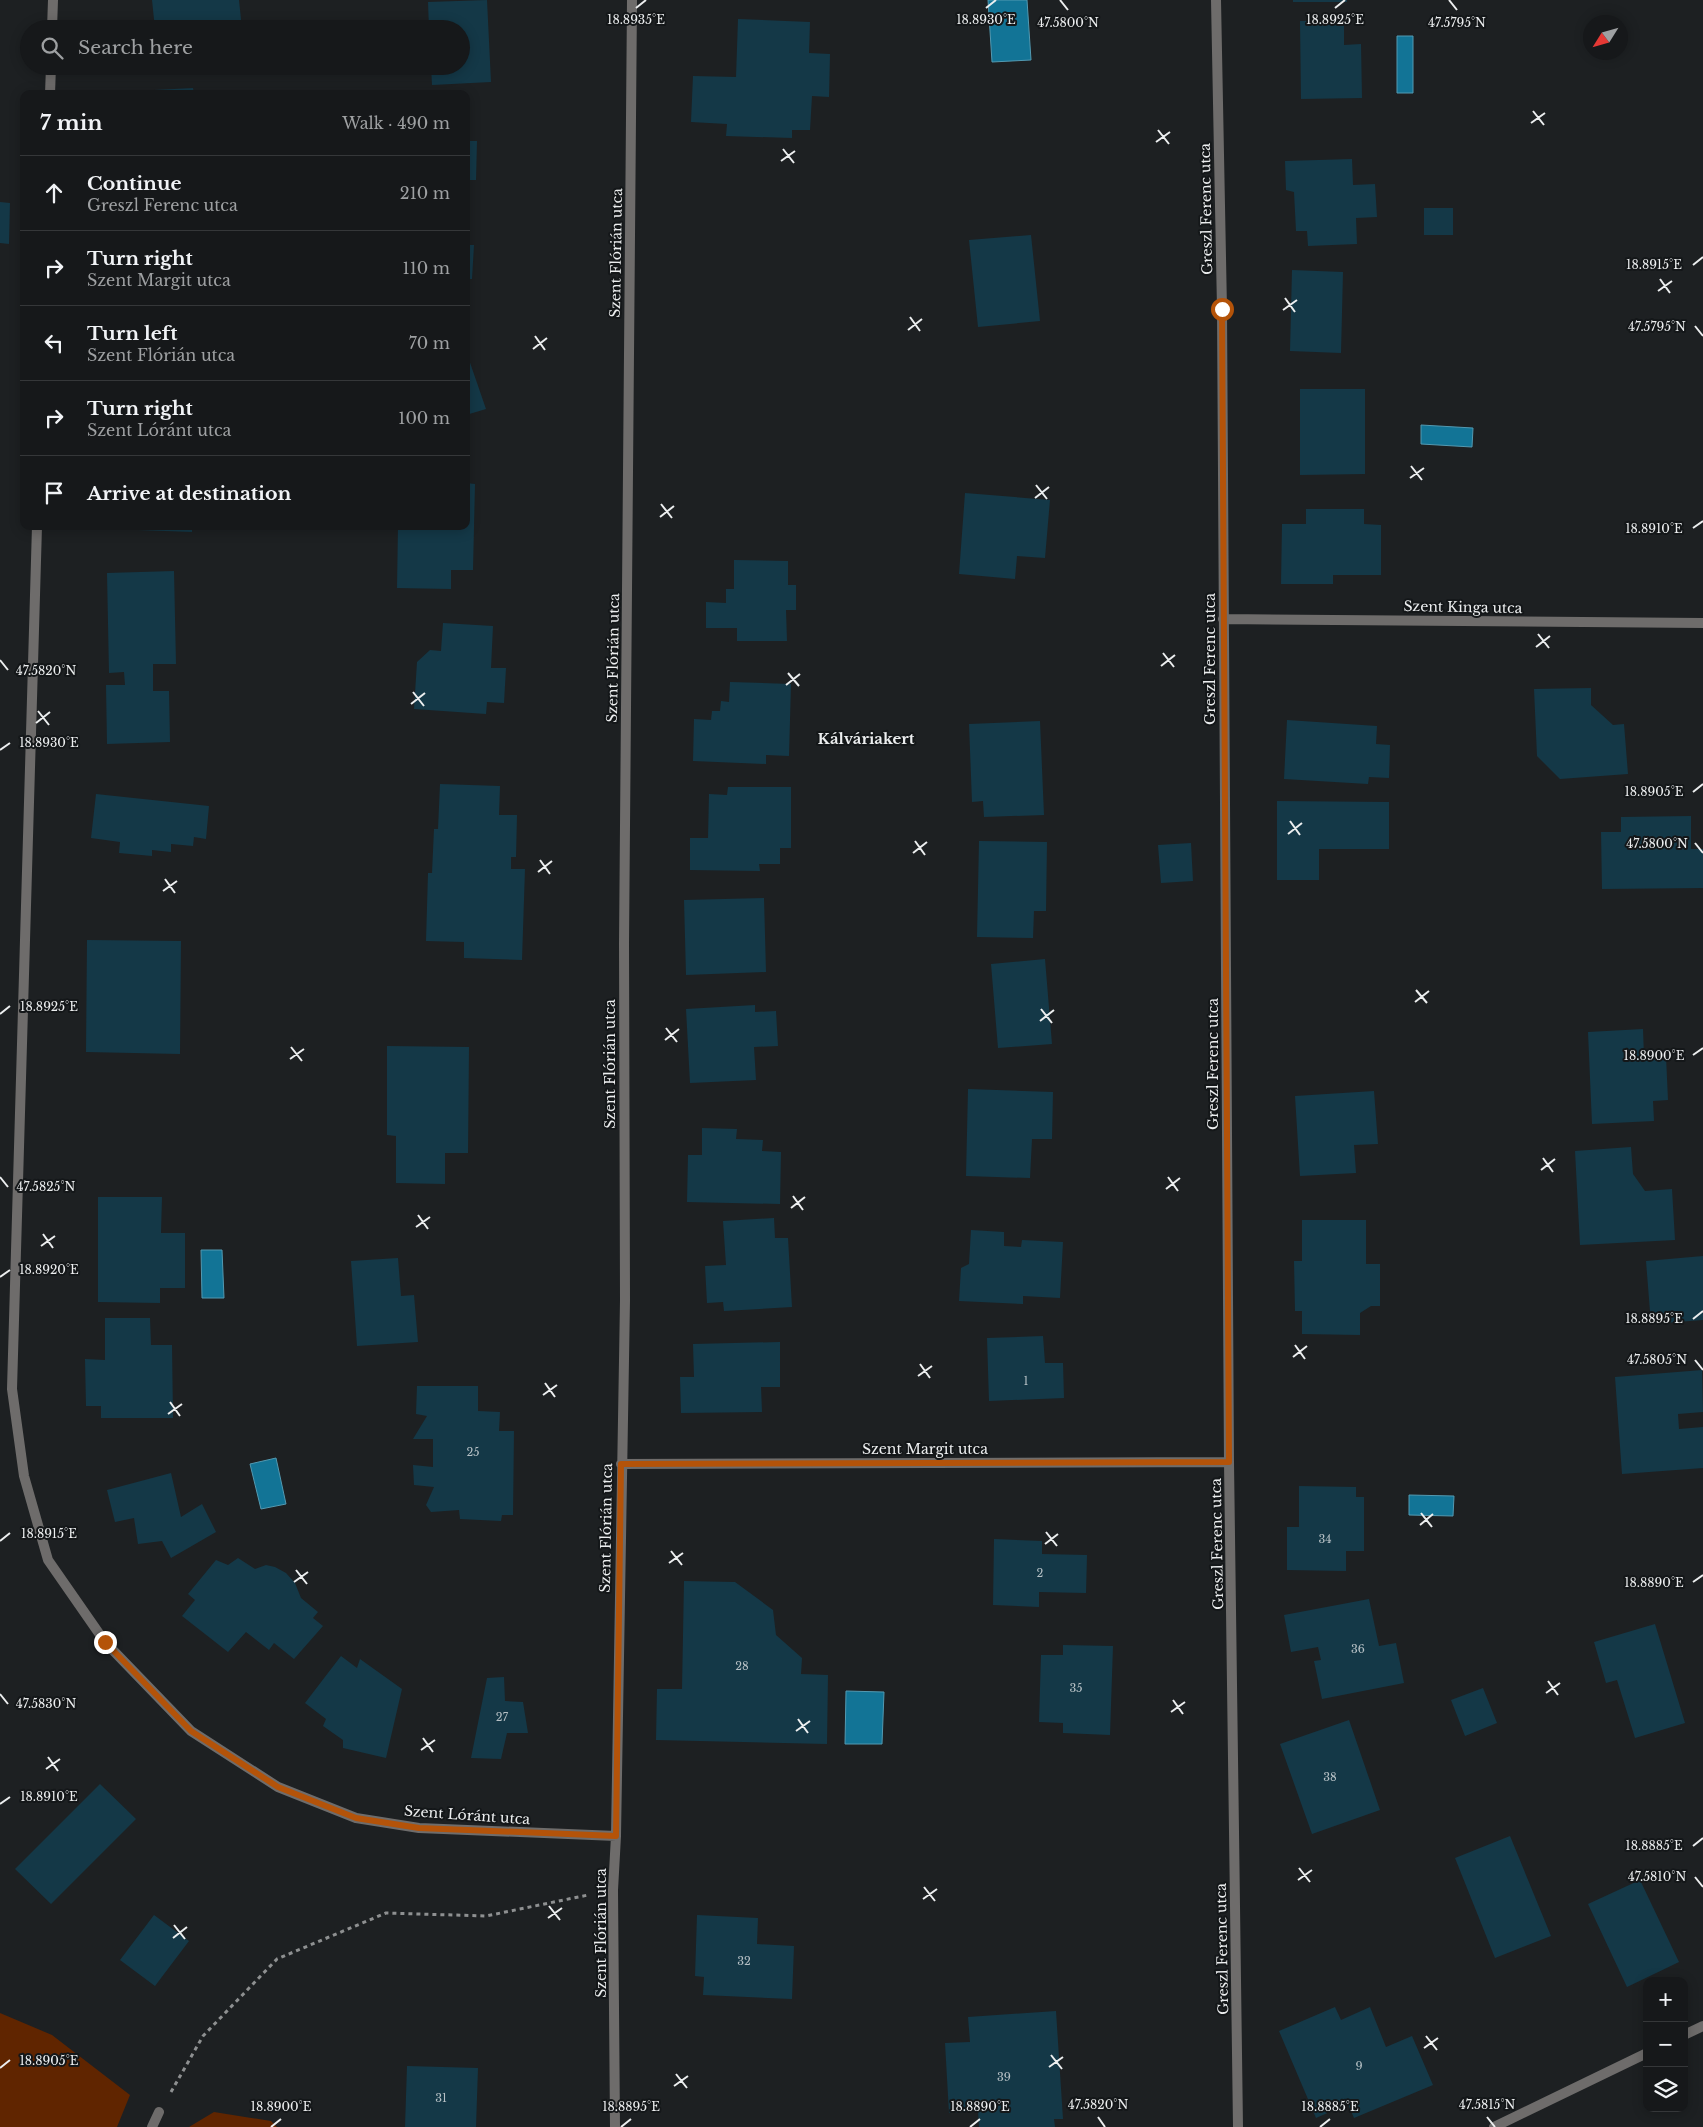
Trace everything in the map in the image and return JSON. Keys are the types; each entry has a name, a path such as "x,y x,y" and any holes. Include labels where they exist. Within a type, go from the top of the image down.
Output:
{"street":[{"path":"52,20 53,0"},
{"name":"Szent Flórián utca","path":"615,2127 613,1890 616,1836 624,1300 624,934 632,0"},
{"name":"Greszl Ferenc utca","path":"1216,0 1222,319 1229,1462 1238,2127"},
{"path":"50,90 51,75"},
{"name":"Szent Lóránt utca","path":"38,530 12,1389 24,1476 48,1560 105,1642 191,1731 278,1787 356,1818 419,1828 616,1836"},
{"name":"Szent Kinga utca","path":"1224,619 1703,623"},
{"name":"Szent Margit utca","path":"621,1464 1229,1462"},
{"path":"1688,2033 1703,2026"},
{"path":"1494,2127 1643,2055"},
{"path":"152,2127 159,2112"}],"path":[{"path":"159,2112 204,2036 277,1959 386,1913 486,1916 613,1890"}],"shaded area":[{"path":"0,2013 52,2035 130,2095 117,2127 0,2127"},
{"path":"214,2112 271,2121 277,2127 189,2127"}],"water":[{"path":"988,0 1027,0 1031,60 992,62"},
{"path":"1397,36 1413,36 1413,93 1397,93"},
{"path":"1421,425 1473,428 1472,447 1421,444"},
{"path":"201,1250 222,1250 224,1298 202,1298"},
{"path":"276,1458 286,1504 261,1509 250,1464"},
{"path":"1409,1495 1454,1496 1453,1516 1409,1515"},
{"path":"846,1691 884,1692 882,1744 845,1744"}],"building":[{"path":"152,0 239,0 241,20 154,20"},
{"path":"487,0 491,82 432,85 431,75 470,75 470,20 429,20 428,2"},
{"path":"1293,0 1347,0 1347,2 1293,2"},
{"path":"738,19 810,22 809,53 830,54 829,97 812,96 810,130 792,130 792,138 726,136 727,124 691,122 693,76 736,77"},
{"path":"1344,20 1344,45 1361,44 1362,98 1301,99 1300,21"},
{"path":"193,88 193,90 154,90"},
{"path":"470,141 477,141 476,180 470,180"},
{"path":"1352,159 1353,185 1375,184 1377,217 1356,218 1357,244 1308,246 1307,231 1296,231 1294,192 1286,190 1285,161"},
{"path":"0,202 10,203 9,244 0,243"},
{"path":"1424,208 1453,208 1453,235 1424,235"},
{"path":"1031,235 1040,321 978,327 969,240"},
{"path":"470,245 474,245 472,279 470,279"},
{"path":"1292,270 1343,272 1341,353 1290,351"},
{"path":"470,363 486,409 470,414"},
{"path":"1300,389 1365,389 1365,474 1300,475"},
{"path":"470,483 475,484 473,570 451,570 451,589 397,588 398,530 470,530"},
{"path":"965,493 1050,500 1045,558 1017,556 1015,579 959,574"},
{"path":"1306,509 1364,509 1364,524 1381,525 1381,575 1333,575 1333,584 1281,584 1282,524 1306,524"},
{"path":"138,530 192,530 192,532"},
{"path":"734,560 788,561 788,585 796,585 796,610 786,610 787,641 737,641 737,628 706,628 706,602 726,603 726,589 734,589"},
{"path":"174,571 176,664 153,664 153,691 169,691 170,742 107,744 106,685 125,685 124,672 109,673 107,573"},
{"path":"443,623 493,626 491,668 506,668 504,703 487,702 486,714 414,709 417,662 430,650 441,651"},
{"path":"730,682 791,684 789,756 766,755 766,764 693,761 694,719 711,720 712,711 720,711 721,701 729,702"},
{"path":"1591,688 1591,705 1613,725 1624,724 1628,774 1560,779 1537,756 1534,689"},
{"path":"1287,720 1377,726 1376,744 1390,745 1389,778 1369,777 1368,784 1284,779"},
{"path":"1040,721 1044,815 984,817 983,801 972,802 969,724"},
{"path":"440,784 500,786 499,815 517,815 516,857 511,857 511,869 525,869 522,960 464,958 464,942 426,941 428,873 432,873 434,829 438,829"},
{"path":"728,787 791,787 791,848 780,848 780,864 759,864 760,871 690,870 690,838 708,838 709,794 727,795"},
{"path":"96,794 209,806 206,839 194,837 193,846 171,844 171,852 152,850 152,856 119,853 120,842 91,838"},
{"path":"1277,801 1389,802 1389,849 1319,849 1319,880 1277,880"},
{"path":"1691,816 1691,849 1703,849 1703,888 1602,889 1601,832 1621,832 1621,817"},
{"path":"979,841 1047,842 1046,911 1034,911 1033,938 977,937"},
{"path":"1191,843 1193,881 1161,883 1158,845"},
{"path":"764,898 766,972 686,975 684,900"},
{"path":"87,940 181,941 180,1054 86,1052"},
{"path":"1045,959 1052,1044 998,1048 991,964"},
{"path":"755,1005 755,1012 776,1011 778,1046 754,1047 756,1080 690,1083 686,1009"},
{"path":"1643,1029 1644,1057 1666,1056 1668,1100 1653,1101 1654,1121 1592,1124 1588,1032"},
{"path":"387,1046 469,1047 468,1153 445,1153 445,1184 396,1183 396,1136 387,1135"},
{"path":"968,1089 1053,1092 1052,1139 1032,1139 1030,1178 966,1176"},
{"path":"1374,1091 1378,1144 1354,1145 1356,1173 1300,1176 1295,1096"},
{"path":"702,1128 737,1129 736,1139 763,1140 762,1151 781,1152 780,1204 687,1202 688,1155 702,1155"},
{"path":"1631,1147 1633,1174 1645,1191 1672,1189 1675,1240 1580,1245 1575,1151"},
{"path":"98,1197 162,1197 161,1233 185,1233 185,1288 160,1288 160,1303 98,1302"},
{"path":"774,1218 775,1238 788,1238 792,1307 724,1311 723,1302 707,1303 705,1266 726,1265 723,1221"},
{"path":"1302,1220 1366,1220 1366,1264 1380,1264 1380,1306 1371,1306 1360,1313 1360,1335 1302,1334 1302,1311 1295,1311 1294,1261 1302,1261"},
{"path":"971,1230 1004,1232 1004,1246 1021,1247 1022,1240 1063,1242 1060,1298 1023,1296 1023,1304 959,1301 961,1268 969,1264"},
{"path":"1703,1256 1703,1320 1651,1324 1646,1261"},
{"path":"398,1258 401,1296 414,1295 418,1342 357,1346 351,1261"},
{"path":"105,1318 150,1318 151,1345 172,1345 173,1418 101,1418 101,1406 86,1406 85,1359 105,1360"},
{"path":"1043,1336 1045,1363 1063,1363 1064,1398 989,1401 987,1338"},
{"path":"780,1342 780,1387 761,1387 762,1412 681,1413 680,1377 694,1377 693,1344"},
{"path":"1702,1370 1703,1412 1678,1414 1679,1429 1703,1427 1703,1468 1622,1474 1615,1377"},
{"path":"417,1386 478,1386 478,1411 500,1412 499,1431 514,1431 513,1515 502,1515 501,1521 460,1519 459,1510 431,1512 426,1505 434,1487 414,1485 413,1465 433,1467 433,1439 413,1439 427,1416 416,1414"},
{"path":"171,1473 181,1517 202,1504 216,1532 171,1558 162,1541 138,1544 134,1518 115,1522 107,1490"},
{"path":"1299,1486 1356,1487 1356,1497 1364,1497 1364,1551 1346,1551 1346,1571 1287,1570 1287,1527 1299,1527"},
{"path":"994,1539 1042,1541 1042,1554 1087,1555 1086,1593 1039,1592 1039,1607 993,1605"},
{"path":"238,1558 255,1569 266,1565 286,1573 295,1583 301,1598 318,1612 313,1618 323,1626 294,1659 274,1643 269,1650 246,1632 228,1652 182,1616 195,1600 188,1594 216,1560 228,1565"},
{"path":"684,1581 735,1582 773,1610 776,1635 802,1658 801,1674 828,1675 827,1744 656,1740 657,1689 682,1689"},
{"path":"1369,1599 1379,1646 1396,1643 1404,1683 1322,1699 1314,1661 1321,1660 1318,1647 1291,1652 1284,1615"},
{"path":"1655,1624 1685,1723 1635,1738 1617,1680 1606,1683 1594,1642"},
{"path":"1063,1645 1113,1646 1110,1735 1063,1733 1063,1723 1039,1722 1041,1655 1063,1655"},
{"path":"341,1656 357,1668 360,1659 402,1689 386,1758 343,1748 343,1740 323,1726 326,1719 305,1703"},
{"path":"504,1677 505,1701 523,1702 528,1733 507,1733 501,1759 471,1758 487,1678"},
{"path":"1483,1688 1497,1723 1465,1736 1451,1700"},
{"path":"1349,1720 1380,1810 1312,1834 1280,1744"},
{"path":"100,1784 136,1819 51,1904 15,1869"},
{"path":"1510,1836 1551,1936 1495,1958 1455,1858"},
{"path":"1640,1880 1679,1962 1648,1977 1643,1977 1643,1979 1627,1987 1588,1904"},
{"path":"154,1915 189,1941 155,1986 120,1960"},
{"path":"697,1915 758,1918 757,1944 794,1946 792,1999 703,1995 704,1977 695,1976"},
{"path":"1335,2007 1341,2020 1370,2007 1386,2047 1412,2036 1433,2085 1354,2118 1348,2104 1316,2118 1279,2031"},
{"path":"1056,2011 1063,2119 1054,2119 1055,2127 979,2127 978,2111 949,2113 945,2043 970,2042 968,2017"},
{"path":"407,2066 478,2068 476,2127 405,2127"}],"district":[{"name":"Kálváriakert","path":"866,738"}],"route":[{"path":"105,1642 191,1731 278,1787 356,1818 419,1828 616,1836 621,1464 1229,1462 1222,309"}]}
